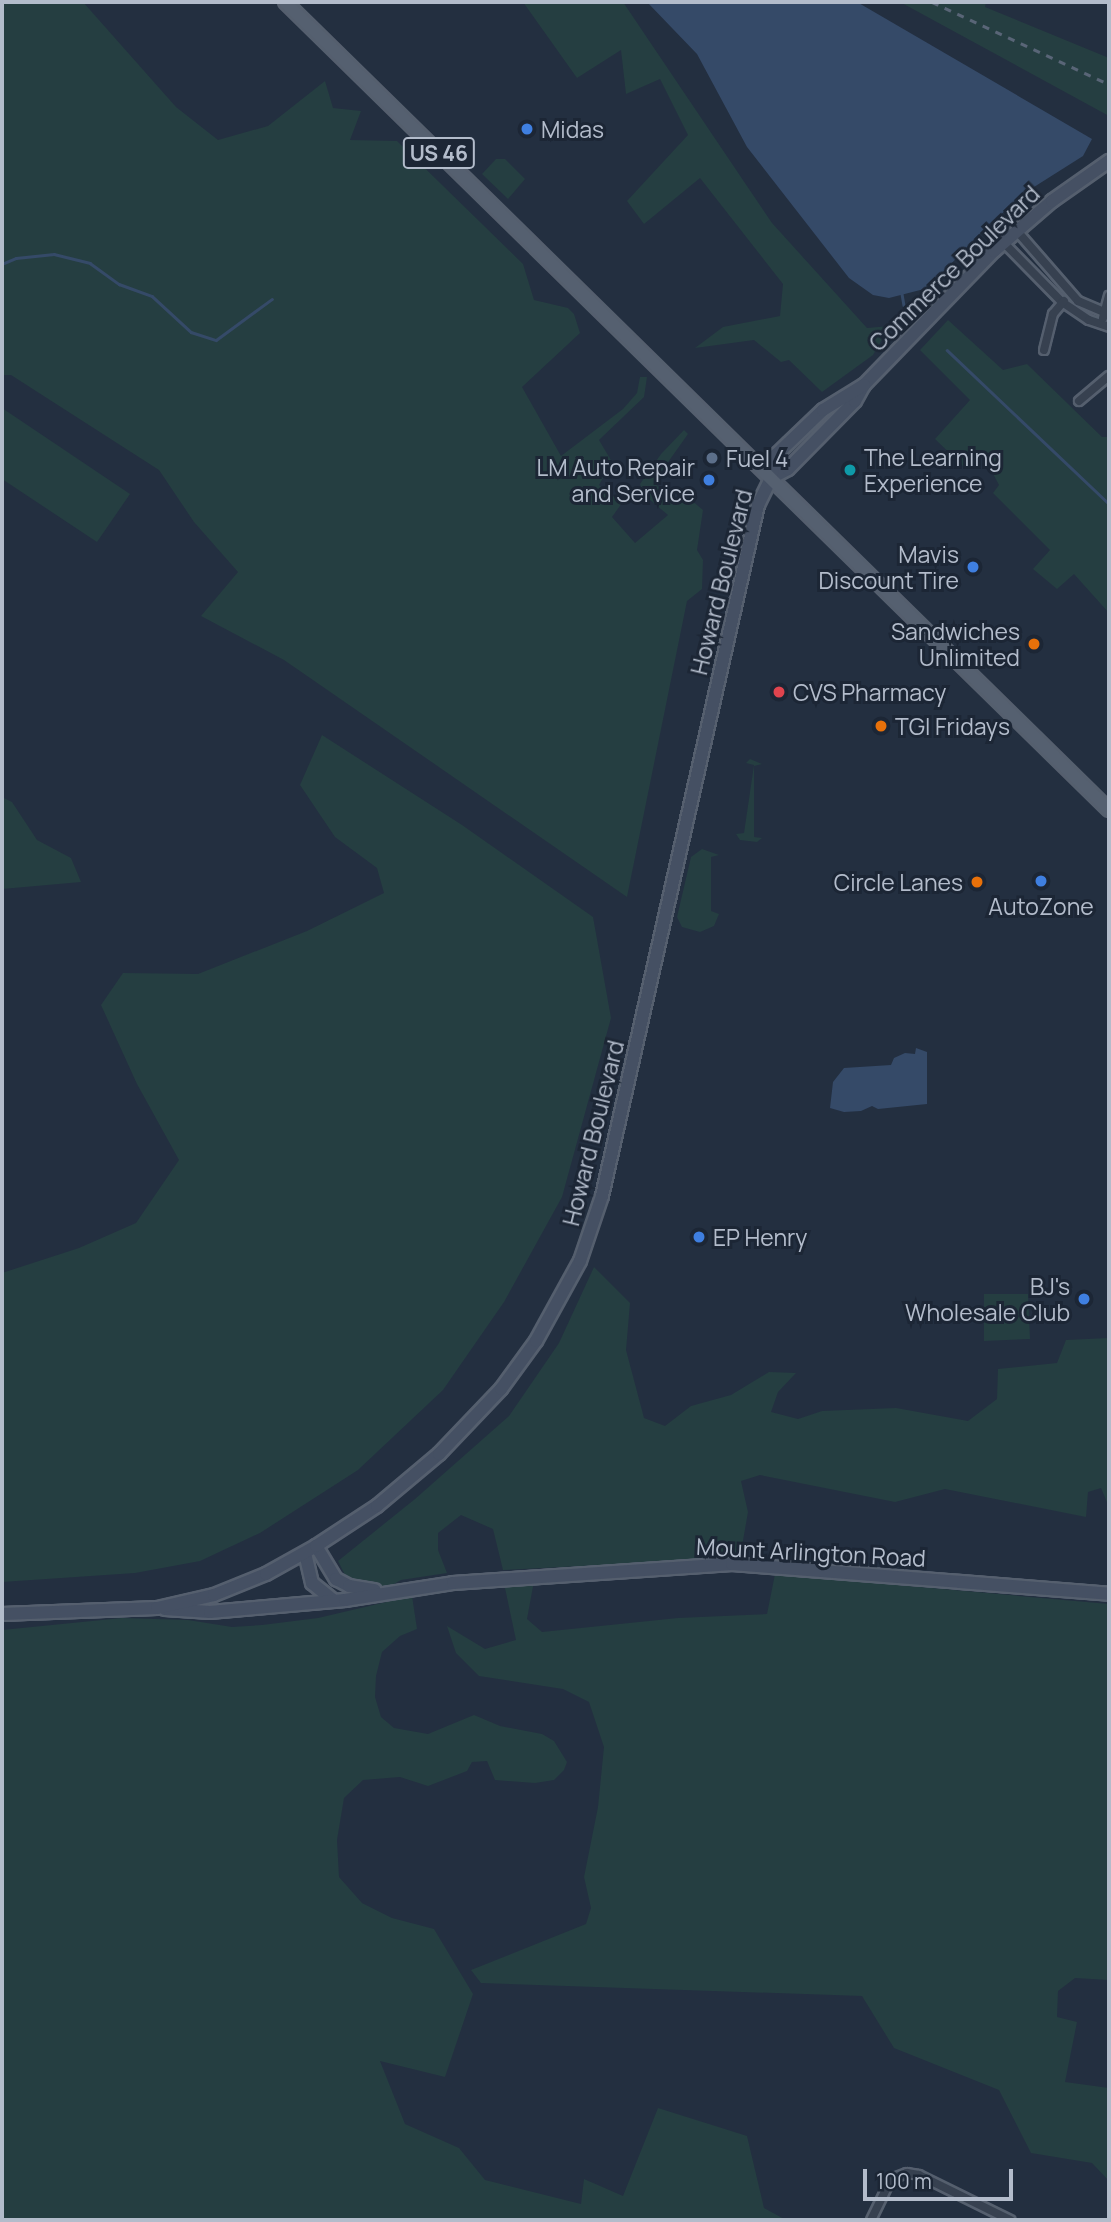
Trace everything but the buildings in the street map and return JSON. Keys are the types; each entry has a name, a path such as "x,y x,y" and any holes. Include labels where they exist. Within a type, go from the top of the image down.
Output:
{"main road":[{"name":"US 46","path":"285,2 1109,810"},
{"name":"Commerce Boulevard","path":"771,478 788,469 807,450 855,401 863,385 1004,243 1106,162"},
{"name":"Howard Boulevard","path":"2,1614 157,1608 225,1591 310,1549 407,1482 481,1412 536,1341 580,1261 603,1196 758,505 771,478"},
{"name":"Mount Arlington Road","path":"310,1549 342,1583 386,1592"},
{"path":"310,1549 312,1583 335,1601"},
{"name":"Mount Arlington Road","path":"157,1608 183,1613 210,1612 335,1601 453,1583 732,1564 1109,1594"}],"street":[{"path":"1017,231 1072,294 1086,306 1107,314"},
{"path":"1004,243 1062,302 1105,326 1109,296"},
{"path":"1044,351 1053,314 1072,294"},
{"path":"1079,401 1109,376"},
{"path":"871,2220 891,2179 906,2173 919,2175 1010,2220"}],"green space":[{"path":"2,2 83,2 176,107 218,140 268,126 325,81 333,108 361,111 350,140 397,141 523,264 534,300 568,308 574,314 580,333 522,387 561,456 623,409 637,393 640,377 647,377 644,397 599,440 612,462 599,485 622,503 612,517 635,543 668,515 643,494 640,484 661,454 684,430 688,434 654,482 669,500 691,500 703,510 697,550 703,560 702,589 687,601 627,897 284,660 201,616 238,572 194,522 159,470 11,375 2,375"},
{"path":"523,2 623,2 772,223 867,328 890,326 873,355 822,392 789,360 781,362 754,340 695,348 723,327 780,316 783,284 700,178 644,224 627,201 688,135 660,79 626,94 621,50 577,78"},
{"path":"900,2 986,2 985,7 1109,58 1109,116"},
{"path":"496,159 505,159 525,179 508,199 482,174"},
{"path":"948,320 1003,370 1027,364 1102,437 1109,437 1109,613 1074,574 1057,589 1033,569 1050,550 993,493 999,485 981,451 966,469 935,439 970,400 920,350"},
{"path":"2,408 130,494 97,542 2,479"},
{"path":"322,735 462,825 593,917 611,1018 562,1197 504,1302 443,1390 358,1470 260,1533 200,1561 135,1573 2,1582 2,1273 79,1248 136,1223 179,1160 137,1084 101,1005 123,973 198,974 307,931 384,893 377,868 335,837 300,785"},
{"path":"750,759 762,764 754,766 754,837 762,838 757,842 740,840 736,834 744,833 754,765 746,763"},
{"path":"2,797 12,802 37,840 71,858 81,882 2,889"},
{"path":"702,849 719,855 711,857 711,911 719,914 714,926 700,932 682,927 677,917 691,857"},
{"path":"594,1267 630,1303 626,1350 644,1418 665,1426 691,1406 731,1395 769,1372 796,1373 778,1392 771,1412 798,1419 822,1411 896,1408 968,1421 997,1399 998,1369 1057,1363 1066,1340 1109,1338 1109,1507 1101,1488 1088,1492 1086,1517 945,1489 895,1502 760,1475 741,1481 748,1512 740,1558 503,1570 493,1529 461,1515 438,1533 438,1550 447,1573 401,1580 387,1588 347,1579 338,1561 415,1499 509,1416 559,1343"},
{"path":"984,1294 1028,1294 1030,1339 984,1341"},
{"path":"775,1574 1109,1604 1109,1980 1075,1978 1058,1991 1057,2017 1077,2022 1065,2082 1109,2088 1109,2181 1092,2163 1031,2153 999,2090 894,2048 862,1996 481,1983 471,1970 586,1924 591,1908 584,1877 598,1807 604,1747 589,1702 563,1689 479,1676 456,1653 447,1626 485,1649 516,1640 505,1588 534,1581 527,1619 542,1632 678,1618 767,1614"},
{"path":"412,1596 417,1629 400,1636 382,1652 376,1676 375,1697 381,1717 394,1728 428,1734 474,1715 500,1726 542,1734 554,1741 567,1762 564,1770 554,1780 535,1783 495,1780 487,1761 472,1762 467,1771 428,1786 400,1777 363,1780 344,1798 337,1840 339,1877 362,1903 392,1918 434,1929 473,1994 445,2077 380,2061 405,2124 459,2148 485,2180 581,2204 584,2179 623,2196 658,2108 747,2136 764,2208 786,2220 2,2220 2,1630 122,1618 188,1620 232,1627 262,1625 318,1618"}],"water":[{"path":"647,2 857,2 1092,139 1083,156 1034,187 989,224 928,288 889,298 873,295 849,278 747,147 697,54"},
{"path":"916,1048 927,1052 927,1104 878,1109 872,1106 861,1111 844,1112 830,1108 833,1082 844,1068 891,1065 894,1058 905,1053 915,1054"}],"waterway":[{"path":"2,264 16,258 54,254 90,263 119,284 152,296 191,332 216,340 272,299"},
{"path":"902,294 904,305"},
{"path":"947,350 1109,504"}],"railway":[{"path":"932,2 1109,84"}],"place":[{"name":"Midas","path":"527,129"},
{"name":"Fuel 4","path":"712,458"},
{"name":"The Learning Experience","path":"850,470"},
{"name":"LM Auto Repair and Service","path":"709,480"},
{"name":"Mavis Discount Tire","path":"973,567"},
{"name":"Sandwiches Unlimited","path":"1034,644"},
{"name":"CVS Pharmacy","path":"779,692"},
{"name":"TGI Fridays","path":"881,726"},
{"name":"AutoZone","path":"1041,881"},
{"name":"Circle Lanes","path":"977,882"},
{"name":"EP Henry","path":"699,1237"},
{"name":"BJ's Wholesale Club","path":"1084,1299"}]}
